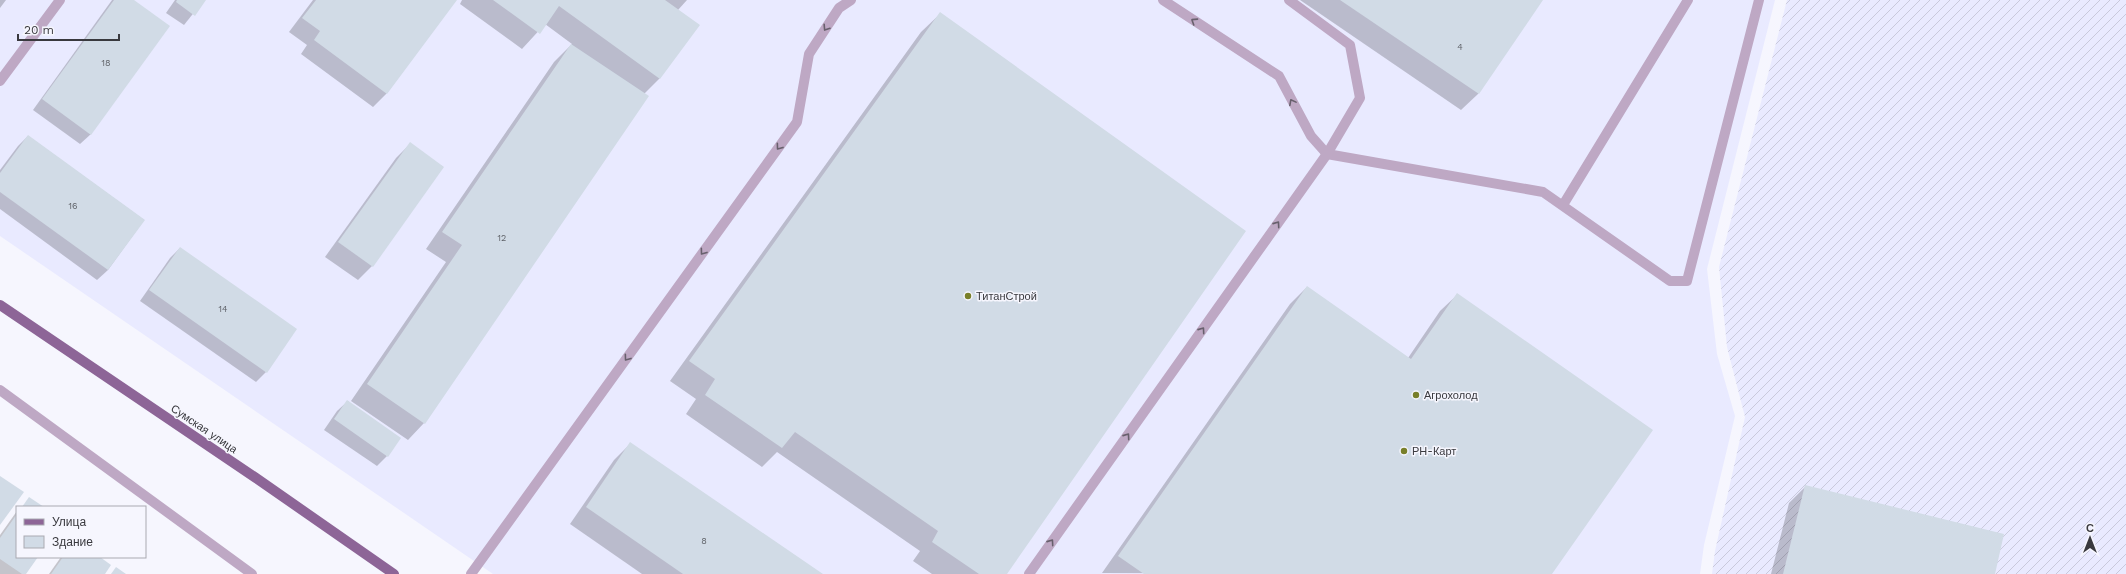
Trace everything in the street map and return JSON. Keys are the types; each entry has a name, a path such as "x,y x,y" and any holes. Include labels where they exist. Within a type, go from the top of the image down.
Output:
{"main road":[{"name":"Сумская улица","path":"0,305 256,478 394,574"}],"street":[{"path":"0,81 60,0"},
{"path":"471,574 797,122 809,54 839,8 851,0"},
{"path":"1163,0 1279,76 1310,136 1327,154 1544,192 1670,281 1687,281 1759,0"},
{"path":"1029,574 1327,154 1360,98 1350,45 1289,0"},
{"path":"1563,205 1688,0"},
{"path":"0,390 252,574"}],"shaded area":[{"path":"0,0 1775,0 1707,269 1717,354 1735,416 1704,545 1700,574 493,574 0,236"},
{"path":"1787,0 2126,0 2126,574 1712,574 1715,551 1745,417 1727,347 1719,267"}],"building":[{"path":"114,0 134,0 170,26 91,135 42,99"},
{"path":"177,0 206,0 195,16 176,2"},
{"path":"316,0 457,0 387,94 314,40 320,31 302,18"},
{"path":"493,0 665,0 700,25 660,79 559,6 540,34"},
{"path":"1340,0 1543,0 1479,94"},
{"name":"ТитанСтрой","path":"940,12 1246,231 1007,574 979,574 932,542 938,531 795,432 782,448 705,395 715,379 689,361"},
{"path":"571,44 649,96 425,424 367,384 462,245 442,232"},
{"path":"28,135 145,220 108,270 0,192 0,173"},
{"path":"410,142 444,167 373,267 338,242"},
{"path":"180,247 297,329 267,373 149,290"},
{"name":"Агрохолод","path":"1307,286 1411,359 1457,293 1653,430 1552,574 1144,574 1118,556"},
{"path":"347,400 401,438 388,457 334,419"},
{"path":"630,442 823,574 683,574 586,507"},
{"path":"0,476 24,492 0,525"},
{"path":"1805,485 2004,534 1995,574 1783,574"},
{"path":"29,497 42,506 23,506"},
{"path":"16,515 16,558 37,558 26,574 22,574 0,559 0,538"},
{"path":"62,558 101,558 111,565 105,574 51,574"},
{"path":"116,567 126,574 111,574"}],"place":[{"name":"ТитанСтрой","path":"968,296"},
{"name":"Агрохолод","path":"1416,395"},
{"name":"РН-Карт","path":"1404,451"}]}
